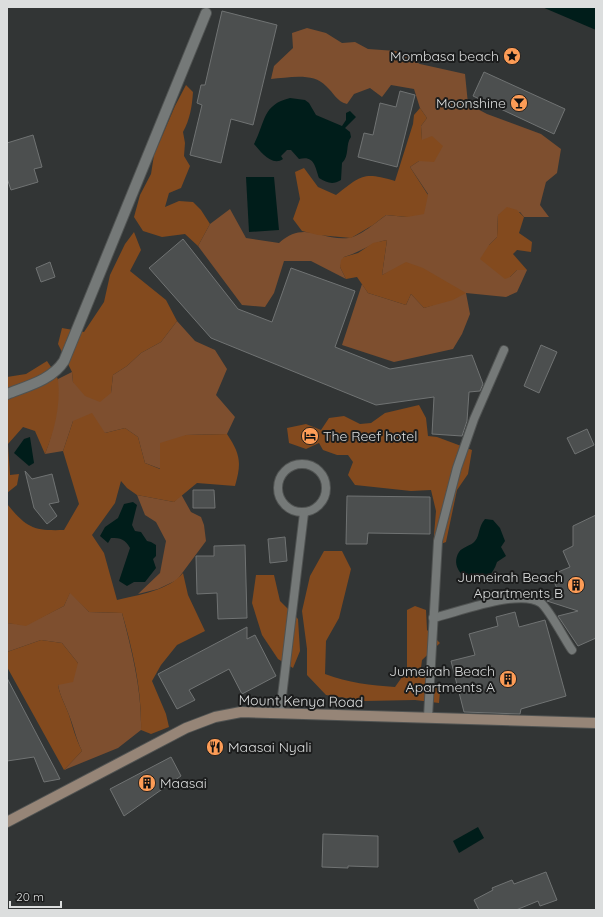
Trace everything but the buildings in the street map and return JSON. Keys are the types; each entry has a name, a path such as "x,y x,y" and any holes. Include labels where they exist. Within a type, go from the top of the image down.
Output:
{"main road":[{"name":"Mount Kenya Road","path":"7,822 186,728 215,717 241,712 596,723"}],"street":[{"path":"7,394 50,376 58,370 64,361 206,13"}],"lane":[{"path":"428,718 438,541 457,468 474,419 504,350"},
{"path":"306,463 318,470 326,482 325,496 318,508 304,513 290,511 280,501 277,487 281,474 292,465 306,463"},
{"path":"280,713 304,513"},
{"path":"433,618 504,599 530,598 542,604 572,650"}],"shaded area":[{"path":"542,7 596,7 596,30"},
{"path":"307,28 326,33 342,43 355,42 368,49 396,51 420,64 465,74 468,104 487,114 541,134 561,149 557,173 546,182 540,205 549,217 524,217 520,212 498,215 497,237 489,245 510,277 517,270 527,270 517,292 506,297 466,293 470,314 462,334 453,349 394,362 342,345 362,284 368,293 406,305 411,294 424,308 433,305 393,270 382,275 387,240 376,243 344,257 340,267 346,279 311,261 284,261 274,293 265,307 242,305 198,246 210,224 230,209 246,238 279,243 288,236 305,232 329,237 349,238 363,232 386,215 407,217 428,194 410,167 419,161 422,141 421,126 427,118 420,108 414,89 391,85 382,97 370,88 354,94 347,104 340,101 321,82 314,79 307,77 292,77 271,79 274,66 293,48 292,33"},
{"path":"186,85 193,92 190,113 183,132 185,143 184,156 190,166 181,188 169,193 165,207 179,201 193,202 201,210 210,224 198,246 185,234 162,237 143,231 134,217 140,195 151,174 154,155 175,106"},
{"path":"290,98 305,100 309,103 316,115 342,126 346,120 346,113 350,111 356,117 345,128 350,132 351,137 348,143 346,157 342,163 341,180 330,183 319,178 315,166 311,160 304,158 299,159 291,150 287,150 281,156 283,159 275,161 267,157 254,144 269,110 281,101"},
{"path":"420,108 427,118 421,126 422,140 432,136 443,146 434,162 419,161 410,167 428,195 424,214 407,217 386,215 373,225 351,238 318,235 302,231 293,219 300,199 295,172 304,168 318,187 336,195 351,183 362,177 375,176 395,181 413,124 414,115"},
{"path":"246,177 274,177 279,230 249,232"},
{"path":"507,207 517,210 524,217 519,233 532,242 531,252 517,250 513,254 527,270 517,270 510,277 505,279 480,259 489,245 497,237 498,215"},
{"path":"134,232 141,250 130,271 166,300 177,321 161,342 141,353 127,366 113,375 111,393 100,402 85,396 73,382 72,372 58,344 62,328 84,332 104,302 110,275 125,244"},
{"path":"387,240 382,275 406,262 423,268 466,293 453,300 424,308 411,294 406,305 368,293 357,277 346,279 340,267 341,260 344,257 358,253 373,243"},
{"path":"177,321 195,341 215,350 227,369 216,395 235,417 227,434 186,435 161,469 145,463 138,437 125,428 105,433 73,421 63,451 45,454 55,417 58,379 72,372 73,382 111,393 113,375 127,366 141,353 161,342"},
{"path":"47,361 58,380 59,389 58,409 51,437 45,454 35,431 23,427 8,444 10,475 19,474 17,485 7,493 7,377 26,374"},
{"path":"419,405 426,418 428,436 437,437 472,450 468,474 457,490 446,542 433,547 436,511 431,490 411,491 355,485 348,475 353,462 348,455 337,455 323,450 319,443 306,449 289,443 287,428 306,424 321,430 329,418 344,416 360,424 371,423 385,413"},
{"path":"92,413 105,433 125,428 138,437 145,463 160,469 160,443 186,435 227,434 235,447 238,458 239,471 235,486 197,483 174,502 137,495 127,488 121,481 115,503 92,535 104,553 117,600 162,588 177,579 183,573 188,595 205,631 177,645 161,665 152,681 166,714 169,727 151,734 141,730 140,701 136,671 122,613 89,612 70,593 64,606 26,626 7,623 7,504 20,518 31,526 45,530 64,530 79,504 63,451 73,421"},
{"path":"30,437 34,463 29,466 14,453 24,439"},
{"path":"181,494 191,512 201,517 204,525 206,541 177,580 158,589 138,594 160,573 166,541 156,522 145,515 137,495 174,502"},
{"path":"133,502 137,505 132,525 135,531 141,532 147,541 156,545 156,556 153,559 156,568 145,582 134,582 127,586 119,581 130,548 126,543 117,538 111,538 108,543 100,536 105,527 118,518 124,504"},
{"path":"485,519 493,520 500,528 505,541 501,547 506,556 497,562 492,573 484,579 469,579 457,568 456,560 460,550 475,541"},
{"path":"324,551 342,551 351,569 339,618 326,641 325,674 351,682 395,687 407,670 407,610 415,606 426,610 427,630 440,643 422,660 421,668 440,691 439,703 415,700 365,701 326,695 307,675 307,649 302,611 310,576"},
{"path":"256,575 274,575 280,601 298,619 300,651 293,668 278,659 262,635 252,603"},
{"path":"70,592 89,612 122,613 133,656 138,686 141,730 118,748 64,770 82,751 58,685 78,663 62,643 41,640 7,652 7,623 26,625 64,606"},
{"path":"41,640 62,643 78,663 73,682 58,685 82,751 64,770 7,667 7,652"},
{"path":"478,827 484,838 459,853 453,841"}],"place":[{"name":"Mombasa beach","path":"512,56"},
{"name":"Moonshine","path":"519,103"},
{"name":"The Reef hotel","path":"310,436"},
{"name":"Jumeirah Beach Apartments B","path":"576,585"},
{"name":"Jumeirah Beach Apartments A","path":"508,679"},
{"name":"Maasai Nyali","path":"215,747"},
{"name":"Maasai","path":"147,783"}]}
